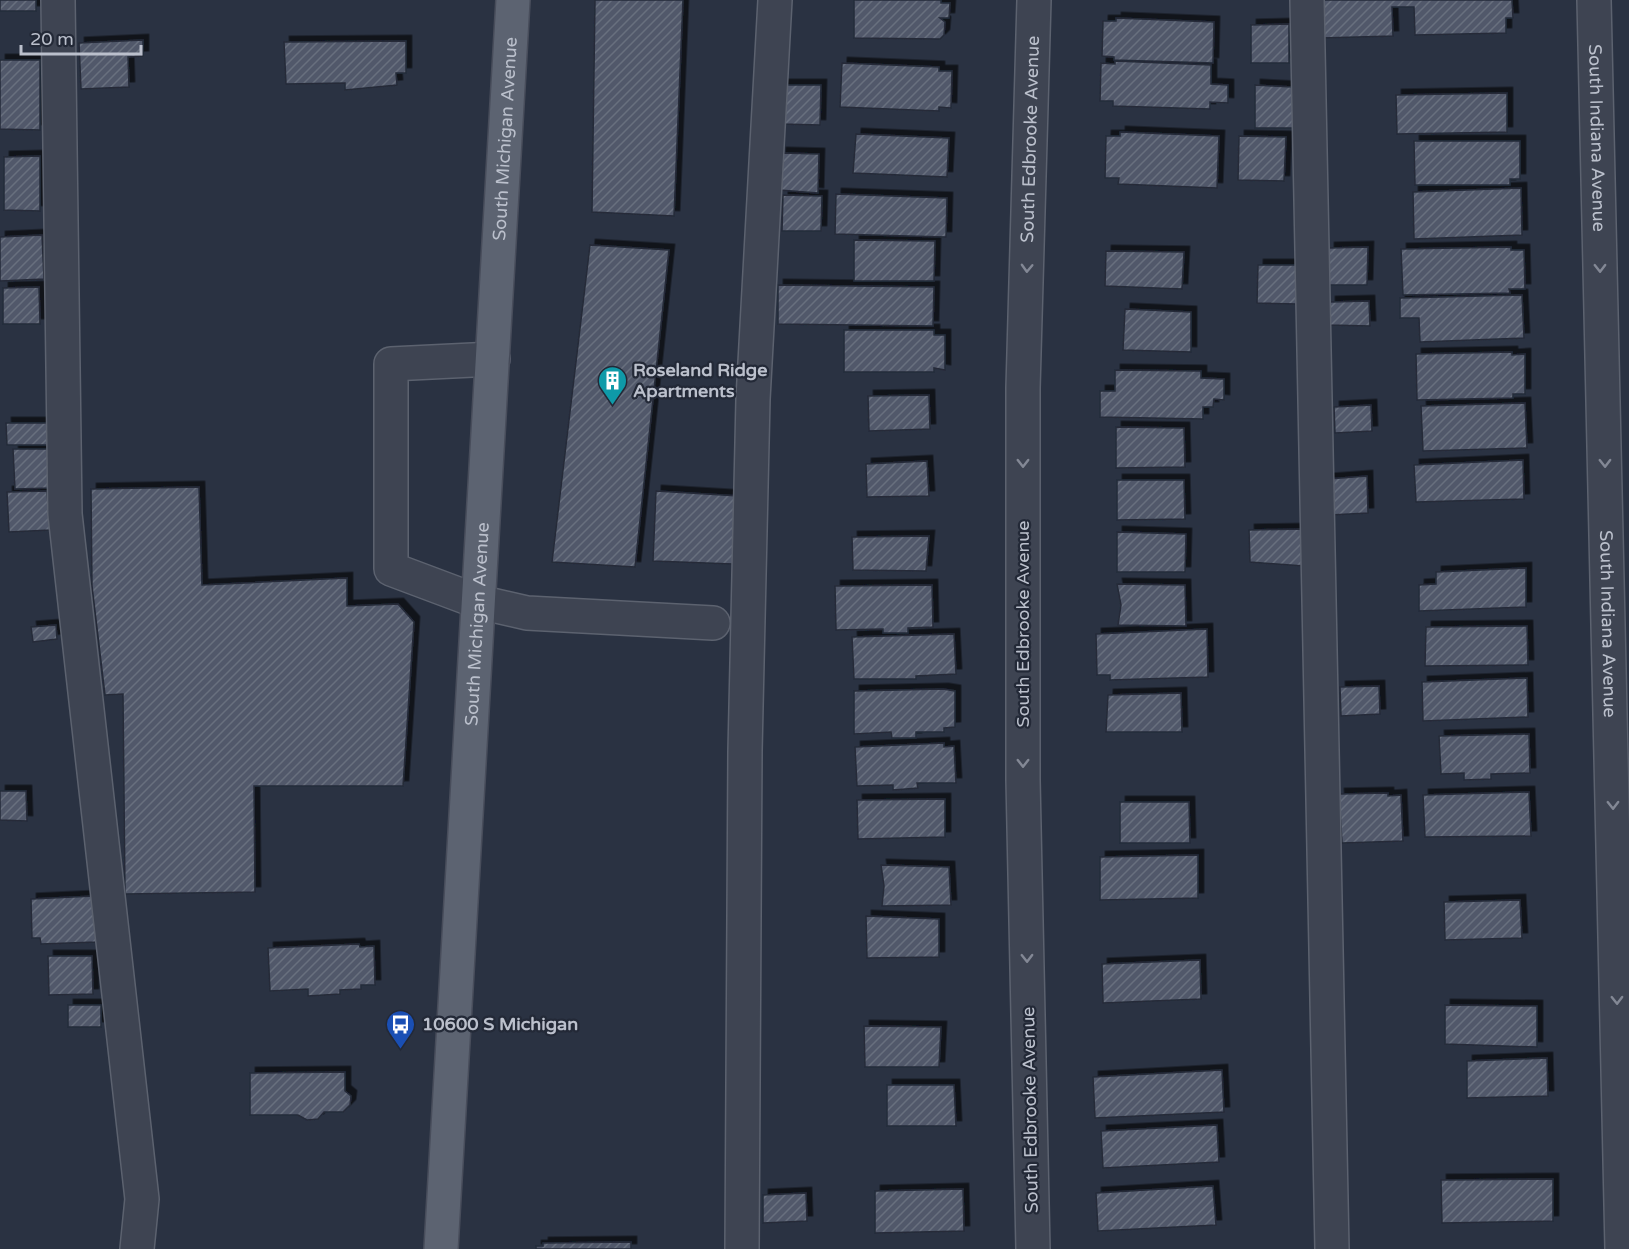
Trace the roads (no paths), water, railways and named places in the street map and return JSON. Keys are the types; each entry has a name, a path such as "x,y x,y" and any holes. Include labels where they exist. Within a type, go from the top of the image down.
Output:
{"main road":[{"name":"South Michigan Avenue","path":"441,1249 513,0"}],"street":[{"path":"57,0 65,514 142,1199 137,1249"},
{"path":"742,1249 745,786 753,399 775,0"},
{"name":"South Edbrooke Avenue","path":"1033,1249 1023,780 1023,388 1034,0"},
{"path":"1307,0 1332,1249"},
{"name":"South Indiana Avenue","path":"1594,0 1621,760 1622,1249"},
{"path":"493,359 390,364 390,569 479,602 527,613 713,623"}],"place":[{"name":"Roseland Ridge Apartments","path":"612,406"},
{"name":"10600 S Michigan","path":"401,1050"}]}
